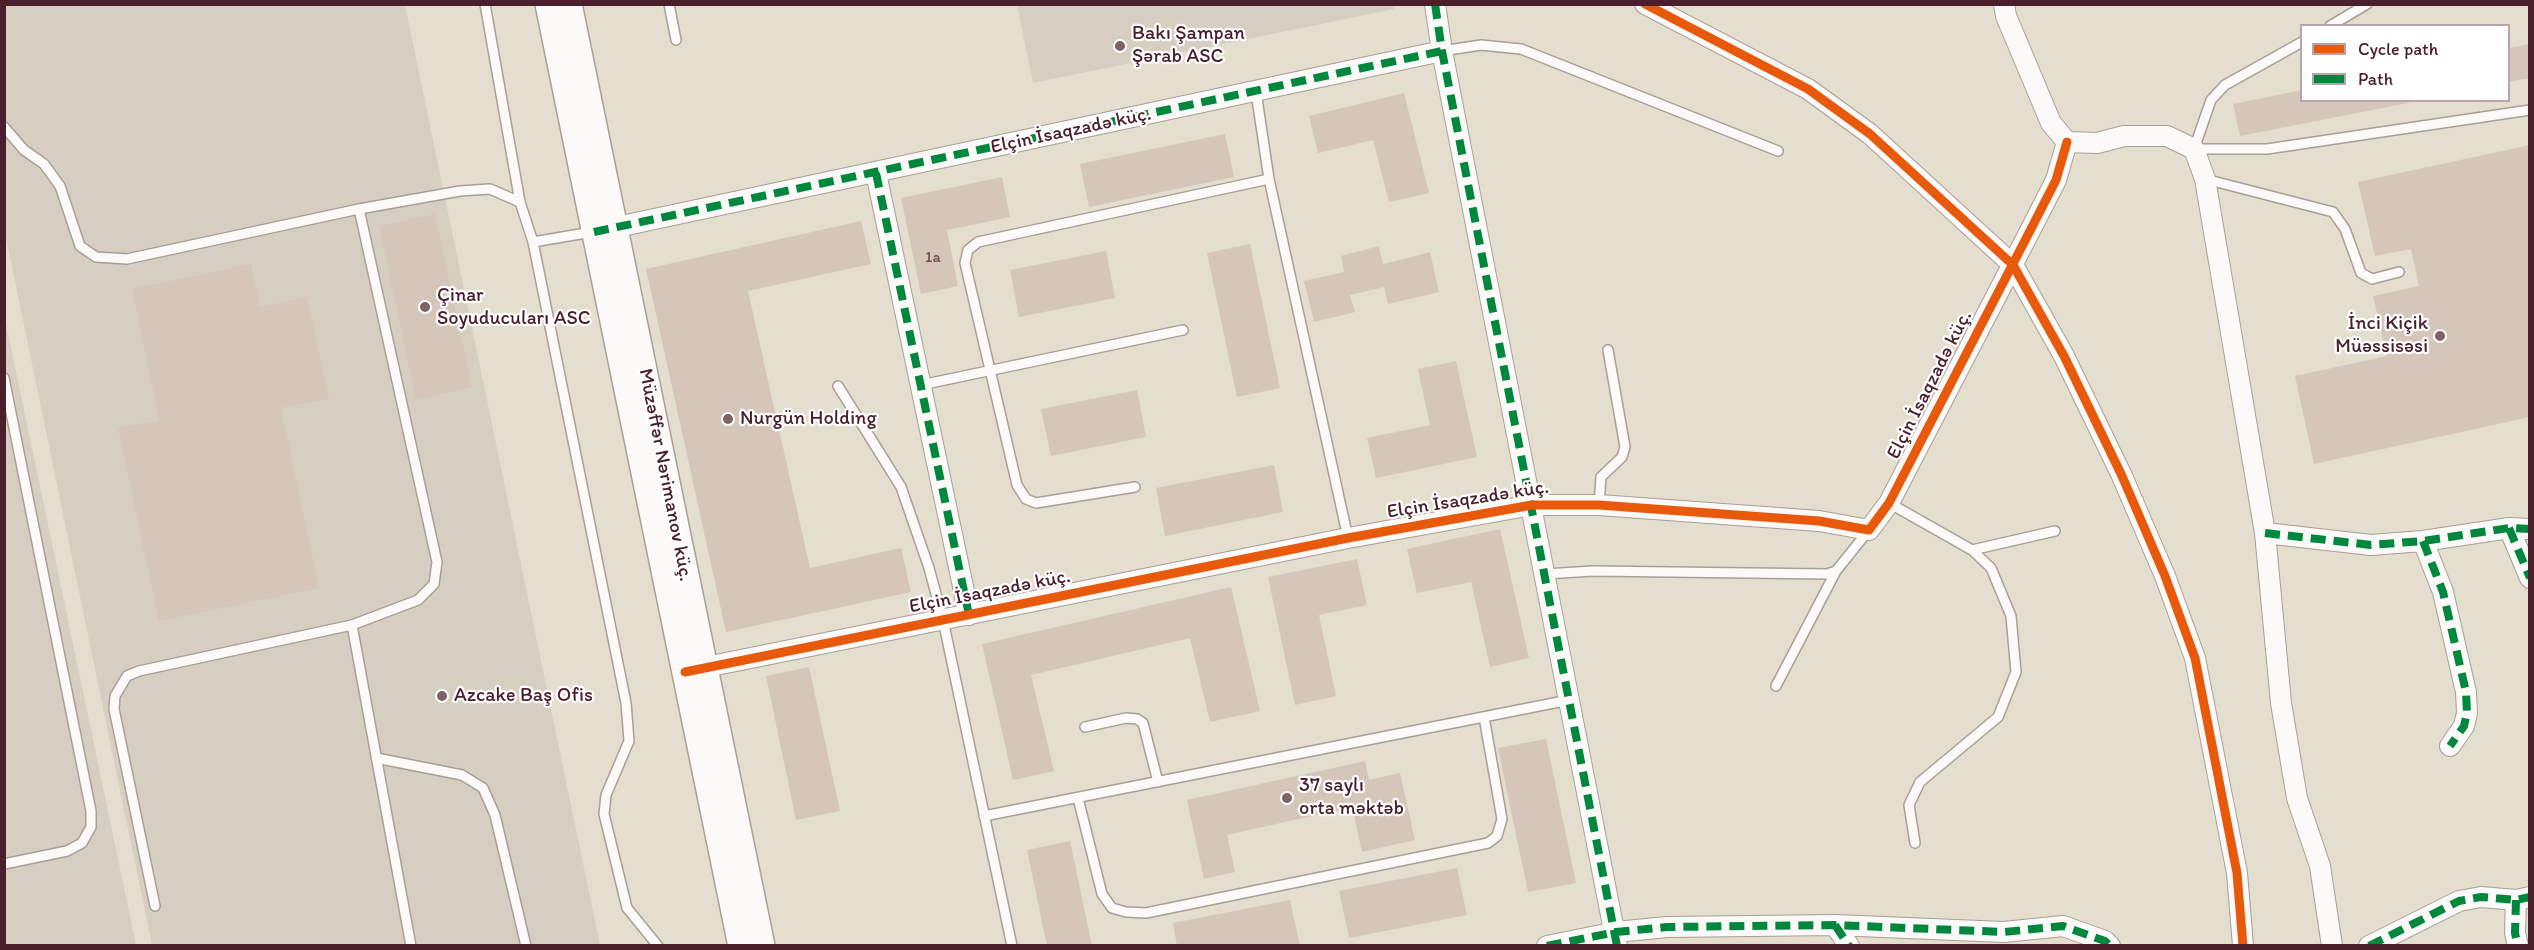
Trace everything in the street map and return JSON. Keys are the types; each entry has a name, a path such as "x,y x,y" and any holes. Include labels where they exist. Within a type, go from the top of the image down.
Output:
{"main road":[{"path":"549,4 604,230 694,669 741,945"},
{"path":"568,4 604,230"},
{"path":"694,669 761,945"}],"street":[{"path":"1436,4 1442,51 1616,939"},
{"path":"1645,4 1808,89 1870,134 2013,265 2064,356 2122,476 2165,576 2196,658 2237,873 2242,945"},
{"path":"2004,4 2006,16 2051,123 2067,142 2097,143 2124,136 2167,136 2194,149 2205,179 2265,534 2282,704 2291,762 2297,798 2320,866 2332,945"},
{"name":"Elçin İsaqzadə küç.","path":"604,230 1442,51"},
{"name":"Elçin İsaqzadə küç.","path":"694,669 1348,538 1532,505 1599,505 1819,521 1869,530 1889,504 2013,265 2056,180 2067,142"},
{"path":"876,173 969,615"},
{"path":"2265,534 2371,545 2423,541 2509,528 2529,529"},
{"path":"2509,528 2529,578"},
{"path":"2423,541 2443,592 2466,692 2467,713 2464,726 2450,746"},
{"path":"2369,945 2459,901 2481,897 2523,899 2515,933 2518,945"},
{"path":"1836,925 1849,945"},
{"path":"1547,945 1616,939 1667,927 1836,925 2004,932 2063,926 2105,941 2110,945"}],"lane":[{"path":"485,4 520,202 533,242 626,704 629,741 606,795 604,814 627,908 658,945"},
{"path":"669,4 676,40"},
{"path":"2333,24 2367,4"},
{"path":"2300,43 2225,85 2211,100 2194,149 2267,149 2529,110"},
{"path":"1442,51 1481,45 1521,49 1778,151"},
{"path":"1256,92 1269,178 1348,538"},
{"path":"4,127 24,150 44,164 60,186 80,246 96,257 127,259 359,209 490,189 520,202"},
{"path":"1135,487 1036,503 1026,499 1017,485 965,263 968,250 978,242 1269,178"},
{"path":"2205,179 2333,212 2345,228 2361,273 2372,279 2399,272"},
{"path":"155,906 114,709 115,696 127,676 139,671 352,625 418,600 434,584 437,562 359,209"},
{"path":"533,242 604,230"},
{"path":"921,385 1183,330"},
{"path":"1599,505 1601,477 1622,457 1624,447 1608,350"},
{"path":"4,378 91,811 91,827 82,843 67,851 4,864"},
{"path":"838,386 901,487 916,527 943,620 1012,945"},
{"path":"1889,504 1972,550 1991,568 2011,616 2016,672 1998,717 1920,782 1910,805 1915,843"},
{"path":"1776,686 1836,571 1869,530"},
{"path":"1972,550 2055,531"},
{"path":"1545,574 1593,571 1766,572 1817,575 1836,571"},
{"path":"352,625 411,945"},
{"path":"984,816 1569,700"},
{"path":"1078,798 1102,894 1112,908 1126,912 1158,911 1488,843 1497,836 1502,819 1484,717"},
{"path":"1085,727 1126,718 1137,719 1143,723 1158,782"},
{"path":"376,758 462,775 483,788 495,815 526,945"}],"shaded area":[{"path":"4,5 405,5 600,945 152,945 5,233"},
{"name":"Bakı Şampan Şərab ASC","path":"1017,5 1393,5 1394,9 1033,83"},
{"path":"5,319 136,945 5,945"}],"building":[{"path":"2530,44 2530,78 2510,82 2510,48"},
{"path":"2300,90 2300,102 2413,102 2240,136 2233,104"},
{"path":"1404,93 1429,193 1389,202 1373,140 1318,153 1309,116"},
{"path":"1225,134 1234,177 1089,207 1080,164"},
{"path":"2530,145 2530,417 2314,464 2295,376 2387,356 2373,296 2419,286 2411,249 2375,256 2358,182"},
{"path":"1002,177 1010,217 947,230 958,286 921,294 901,198"},
{"name":"Çinar Soyuducuları ASC","path":"435,214 472,387 416,400 379,226"},
{"name":"Nurgün Holding","path":"861,221 871,264 748,291 810,568 901,548 911,592 726,632 646,269"},
{"path":"1250,244 1280,388 1237,397 1207,253"},
{"path":"1379,246 1383,264 1430,252 1439,292 1388,304 1384,287 1350,295 1355,312 1314,322 1304,281 1344,272 1341,256"},
{"path":"1106,251 1115,298 1019,317 1010,270"},
{"path":"251,264 260,307 307,297 329,399 281,408 319,588 159,621 118,428 159,420 132,289"},
{"path":"1456,361 1477,457 1376,478 1367,438 1430,425 1418,369"},
{"path":"1137,390 1146,437 1051,456 1041,409"},
{"path":"1274,465 1283,512 1165,536 1156,488"},
{"path":"1500,529 1529,658 1490,667 1471,582 1417,593 1407,549"},
{"path":"1357,559 1367,605 1319,615 1336,696 1295,705 1268,577"},
{"path":"1231,587 1260,711 1210,722 1190,638 1031,675 1054,771 1013,780 982,644"},
{"path":"809,667 840,811 796,820 766,676"},
{"path":"1546,739 1576,883 1528,892 1498,748"},
{"path":"1365,761 1369,780 1400,773 1415,840 1362,852 1352,807 1227,835 1235,872 1204,879 1187,800"},
{"path":"1070,841 1092,946 1047,946 1027,850"},
{"path":"1457,868 1467,915 1349,938 1339,891"},
{"path":"1290,900 1300,946 1177,946 1173,923"}],"marked path":[{"path":"1435,4 1442,51 1617,946"},
{"path":"594,232 1442,51"},
{"path":"876,173 969,615"},
{"path":"2509,528 2530,578"},
{"path":"2265,533 2371,545 2423,541 2509,528 2530,529"},
{"path":"2423,541 2443,592 2466,692 2467,713 2464,726 2450,746"},
{"path":"2369,946 2459,901 2481,897 2516,900 2530,897"},
{"path":"2516,900 2515,933 2518,946"},
{"path":"1835,925 1849,946"},
{"path":"1547,946 1616,932 1667,927 1835,925 2004,932 2063,926 2105,941 2110,946"}],"cycle path":[{"path":"1645,4 1808,89 1870,134 2013,265 2064,356 2122,476 2165,576 2195,658 2237,873 2243,946"},
{"path":"685,672 1348,538 1532,505 1599,505 1819,521 1869,530 1889,503 2056,180 2067,142"}],"place":[{"name":"Bakı Şampan Şərab ASC","path":"1120,46"},
{"name":"Çinar Soyuducuları ASC","path":"425,307"},
{"name":"İnci Kiçik Müəssisəsi","path":"2440,336"},
{"name":"Nurgün Holding","path":"728,419"},
{"name":"Azcake Baş Ofis","path":"442,696"},
{"name":"37 saylı orta məktəb","path":"1287,798"}]}
